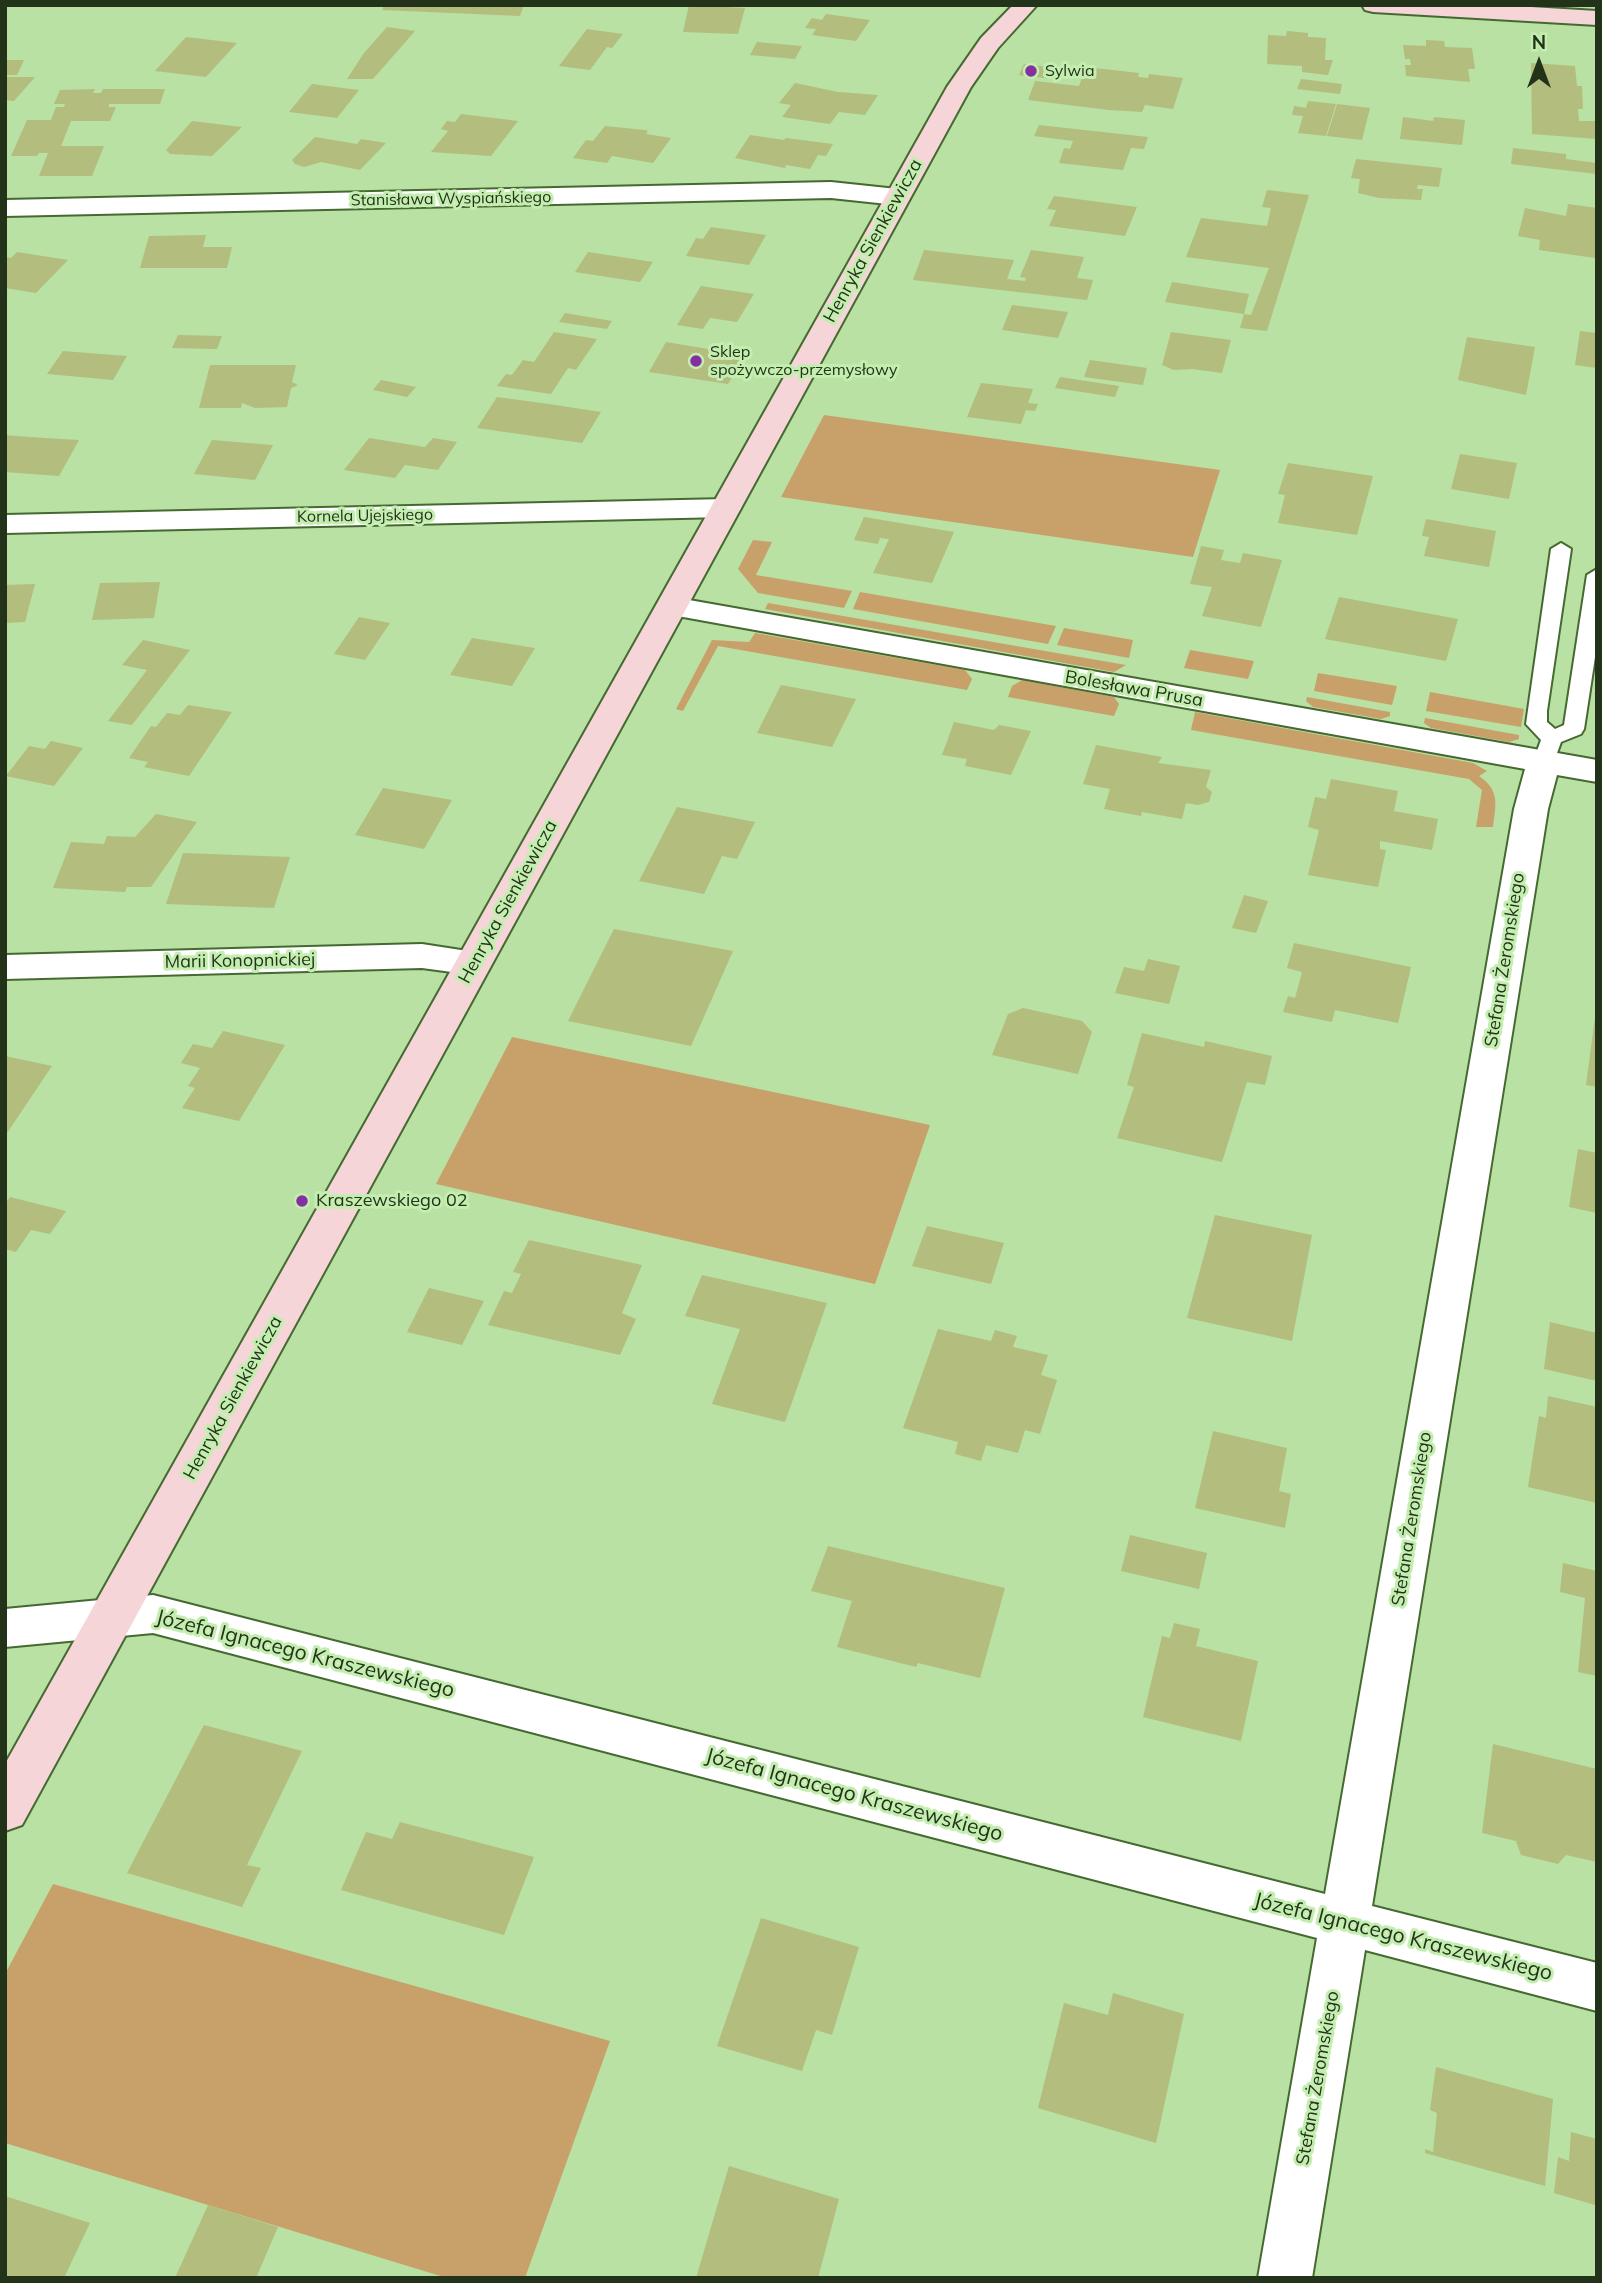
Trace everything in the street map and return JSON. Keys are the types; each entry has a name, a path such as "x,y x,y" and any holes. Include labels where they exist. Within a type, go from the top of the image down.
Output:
{"street":[{"name":"Henryka Sienkiewicza","path":"5,1810 897,197 981,53 1026,5"},
{"path":"1373,5 1597,18"},
{"name":"Stanisława Wyspiańskiego","path":"5,208 831,190 897,197"},
{"name":"Kornela Ujejskiego","path":"5,524 726,508"},
{"name":"Bolesława Prusa","path":"672,606 1548,750 1597,771"},
{"name":"Stefana Żeromskiego","path":"1285,2278 1531,809 1548,750"},
{"name":"Marii Konopnickiej","path":"5,967 422,957 474,963"},
{"name":"Józefa Ignacego Kraszewskiego","path":"5,1628 153,1614 1597,1987"}],"lane":[{"path":"1561,548 1536,711 1536,724 1548,750 1574,729 1597,575"}],"shaded area":[{"path":"824,415 1220,470 1193,557 781,497"},
{"path":"753,540 772,542 756,575 852,591 844,608 758,593 738,569"},
{"path":"860,592 1056,626 1048,644 853,609"},
{"path":"768,603 1126,665 1114,672 765,609"},
{"path":"1064,628 1133,640 1129,658 1057,645"},
{"path":"755,633 965,670 972,679 967,690 718,646 683,711 676,709 712,640 749,642"},
{"path":"1190,650 1254,661 1248,679 1184,668"},
{"path":"1318,673 1397,686 1392,705 1314,691"},
{"path":"1022,680 1114,697 1119,704 1114,716 1008,697 1012,686"},
{"path":"1430,692 1524,709 1521,727 1426,711"},
{"path":"1307,697 1390,712 1390,716 1381,719 1313,707 1306,701"},
{"path":"1195,712 1473,763 1487,771 1479,776 1486,781 1495,798 1493,827 1476,827 1482,790 1469,779 1191,730"},
{"path":"1425,718 1519,735 1519,739 1509,742 1431,728 1424,723"},
{"path":"512,1037 930,1125 875,1284 436,1184"},
{"path":"53,1884 610,2041 525,2278 447,2278 5,2143 5,1974"}],"building":[{"path":"384,5 524,5 520,16 382,10"},
{"path":"689,5 745,8 738,34 683,32"},
{"path":"826,14 870,20 856,41 812,35 816,29 805,28 812,18 822,20"},
{"path":"387,27 415,31 373,79 347,79 364,53"},
{"path":"587,29 623,34 612,48 607,47 590,70 559,66"},
{"path":"1287,31 1308,33 1308,37 1326,38 1325,60 1333,60 1328,75 1302,72 1302,66 1267,64 1268,35 1286,36"},
{"path":"186,37 237,43 206,77 155,71"},
{"path":"1426,40 1444,41 1445,47 1472,48 1475,69 1468,69 1470,82 1406,76 1405,65 1411,65 1410,59 1405,59 1403,45 1426,46"},
{"path":"757,42 802,46 795,59 750,55"},
{"path":"5,60 24,60 17,75 5,75"},
{"path":"1531,63 1575,66 1577,86 1582,86 1583,109 1578,109 1579,121 1597,121 1597,139 1532,134"},
{"path":"1024,64 1064,69 1060,80 1019,75"},
{"path":"1086,67 1139,73 1138,77 1148,78 1149,74 1183,78 1173,109 1145,105 1142,112 1109,110 1028,100 1035,81 1079,86"},
{"path":"5,77 35,77 14,101 5,100"},
{"path":"1301,79 1342,84 1340,94 1297,89"},
{"path":"795,83 838,92 878,95 865,115 839,112 830,124 782,117 791,105 779,103"},
{"path":"312,84 359,90 337,118 289,112"},
{"path":"95,89 93,93 101,93 103,89 165,89 160,104 109,104 109,107 116,107 110,121 71,121 61,146 104,146 92,176 39,176 48,153 39,153 37,156 11,156 27,120 51,120 56,107 64,107 65,104 54,104 60,90"},
{"path":"1308,101 1336,104 1326,136 1298,133 1303,116 1292,115 1294,106 1306,108"},
{"path":"1337,104 1370,108 1362,140 1327,136"},
{"path":"461,114 518,121 491,156 431,152 448,131 441,129 447,121 455,122"},
{"path":"1403,117 1433,121 1434,117 1465,120 1462,145 1400,139"},
{"path":"192,121 242,127 212,156 170,154 166,150"},
{"path":"1039,125 1148,137 1144,149 1131,148 1123,170 1059,163 1064,148 1070,149 1073,141 1034,136"},
{"path":"605,126 645,130 648,131 646,134 671,138 653,163 612,156 607,163 573,158 586,140 593,141"},
{"path":"750,135 833,144 826,156 818,155 810,169 786,165 785,168 735,158"},
{"path":"315,137 357,144 361,139 386,143 360,170 321,162 304,167 295,164 292,160"},
{"path":"1513,148 1566,154 1566,159 1597,163 1597,174 1511,164"},
{"path":"1356,159 1442,168 1439,187 1418,185 1417,189 1423,189 1421,200 1379,198 1358,193 1360,179 1351,178"},
{"path":"1267,190 1309,195 1267,331 1240,328 1244,314 1251,315 1269,268 1186,257 1201,218 1267,226 1271,208 1262,207"},
{"path":"1054,196 1137,207 1125,236 1049,226 1056,210 1047,209"},
{"path":"1568,204 1597,208 1595,258 1539,250 1540,240 1518,236 1525,208 1566,216"},
{"path":"711,227 766,235 749,265 686,256 696,238 703,239"},
{"path":"206,235 203,247 232,247 227,268 140,268 149,236"},
{"path":"924,250 1014,260 1007,279 1025,281 1026,278 1020,277 1031,250 1084,257 1077,278 1093,280 1087,300 913,280"},
{"path":"17,252 68,260 36,293 5,288 5,257 11,258"},
{"path":"588,252 653,262 640,282 575,272"},
{"path":"1172,282 1249,294 1244,314 1165,302"},
{"path":"701,286 754,294 737,322 710,318 703,329 677,325"},
{"path":"1012,305 1068,312 1058,338 1002,330"},
{"path":"565,313 612,321 607,329 559,322"},
{"path":"1580,331 1597,333 1597,368 1575,365"},
{"path":"554,332 597,339 576,370 568,368 551,394 497,386 506,374 512,375 523,360 534,362"},
{"path":"1171,332 1231,340 1222,373 1192,369 1174,370 1162,365"},
{"path":"178,335 222,336 217,349 172,348"},
{"path":"1467,337 1535,347 1526,395 1458,380"},
{"path":"666,342 746,355 728,384 649,372"},
{"path":"63,351 127,356 113,380 47,374"},
{"path":"1090,360 1147,368 1143,385 1084,377"},
{"path":"210,365 296,365 292,382 298,385 291,388 287,407 255,408 242,403 241,408 199,408"},
{"path":"1060,377 1119,386 1115,397 1055,388"},
{"path":"381,380 416,387 407,397 373,390"},
{"path":"981,383 1033,389 1028,403 1038,404 1035,411 1026,410 1021,424 967,417"},
{"path":"497,397 601,412 582,443 477,428"},
{"path":"5,435 79,440 59,476 5,472"},
{"path":"369,438 425,447 433,438 457,442 438,470 405,465 395,478 344,470"},
{"path":"212,440 273,445 255,480 194,474"},
{"path":"1460,454 1517,463 1509,499 1451,489"},
{"path":"1288,463 1373,476 1357,535 1278,523 1285,495 1278,494"},
{"path":"864,517 954,532 932,583 873,573 889,539 880,538 878,544 854,540"},
{"path":"1426,519 1496,531 1489,567 1424,556 1429,537 1422,536"},
{"path":"1201,546 1224,550 1221,560 1240,563 1243,553 1282,560 1261,627 1202,616 1212,587 1190,584"},
{"path":"160,582 154,618 92,620 100,583"},
{"path":"35,584 25,622 5,623 5,585"},
{"path":"1339,597 1458,619 1446,661 1325,639"},
{"path":"359,617 390,623 365,660 334,654"},
{"path":"472,638 535,648 512,686 450,675"},
{"path":"143,640 190,650 132,725 108,721 147,670 122,665"},
{"path":"781,685 856,699 832,747 757,733"},
{"path":"188,705 232,712 189,776 144,767 148,762 129,758 151,726 156,727 167,713 180,715"},
{"path":"954,722 994,730 999,725 1031,731 1011,775 965,766 967,759 942,755"},
{"path":"51,741 83,748 54,786 6,776 29,746 45,749"},
{"path":"1096,745 1162,757 1158,763 1211,770 1206,787 1212,792 1209,802 1198,805 1186,803 1182,819 1142,812 1141,816 1104,809 1110,789 1083,784"},
{"path":"1331,779 1398,791 1394,811 1438,819 1432,850 1380,841 1380,849 1386,850 1378,887 1308,875 1319,830 1308,827 1315,797 1326,799"},
{"path":"383,788 452,800 424,849 355,835"},
{"path":"677,807 755,822 737,859 722,856 704,894 639,881"},
{"path":"156,814 197,822 151,887 127,887 125,892 53,888 71,842 104,844 107,836 135,837"},
{"path":"183,853 290,857 274,908 166,904"},
{"path":"1244,895 1268,901 1256,933 1232,928"},
{"path":"614,929 733,951 691,1046 568,1021"},
{"path":"1294,943 1411,967 1398,1023 1335,1010 1332,1022 1283,1012 1288,996 1295,998 1302,972 1287,968"},
{"path":"1148,959 1180,966 1169,1004 1115,993 1124,967 1144,971"},
{"path":"1023,1008 1082,1021 1092,1032 1078,1074 992,1055 1008,1014"},
{"path":"1597,1017 1597,1087 1586,1085"},
{"path":"223,1031 285,1045 239,1121 182,1108 195,1088 188,1086 200,1068 181,1063 193,1044 212,1048"},
{"path":"1142,1033 1204,1047 1205,1041 1272,1056 1265,1085 1247,1082 1222,1162 1117,1138 1134,1087 1127,1085"},
{"path":"5,1056 52,1066 5,1136"},
{"path":"1578,1149 1597,1153 1597,1213 1569,1207"},
{"path":"10,1197 66,1211 50,1234 31,1230 16,1252 5,1249 5,1204"},
{"path":"1215,1215 1312,1235 1292,1341 1187,1318"},
{"path":"927,1226 1004,1243 991,1284 912,1266"},
{"path":"529,1240 642,1265 622,1313 636,1319 620,1355 488,1325 504,1291 512,1293 521,1274 513,1272"},
{"path":"702,1275 827,1303 785,1422 712,1404 740,1329 685,1316"},
{"path":"429,1288 484,1301 462,1345 407,1332"},
{"path":"1550,1322 1597,1333 1597,1381 1544,1369"},
{"path":"938,1329 991,1341 995,1330 1017,1336 1013,1347 1048,1355 1041,1375 1057,1380 1040,1434 1025,1430 1018,1453 986,1445 981,1461 955,1454 958,1442 903,1428"},
{"path":"1548,1396 1597,1407 1597,1503 1528,1487 1539,1416 1546,1418"},
{"path":"1213,1431 1287,1448 1279,1491 1291,1494 1285,1528 1195,1508"},
{"path":"1130,1535 1207,1553 1199,1589 1121,1571"},
{"path":"828,1546 1005,1588 980,1678 918,1663 916,1667 837,1647 852,1601 811,1591"},
{"path":"1563,1563 1597,1571 1597,1676 1578,1672 1585,1598 1560,1592"},
{"path":"1174,1623 1200,1629 1196,1646 1258,1661 1241,1741 1143,1717 1162,1636 1170,1638"},
{"path":"204,1725 302,1751 247,1865 261,1868 242,1907 127,1873"},
{"path":"1493,1744 1597,1769 1597,1862 1566,1855 1558,1864 1521,1855 1516,1841 1482,1833"},
{"path":"400,1822 534,1857 504,1935 341,1890 366,1832 392,1839"},
{"path":"761,1918 859,1947 832,2035 816,2030 802,2071 717,2046"},
{"path":"1113,1993 1184,2014 1156,2143 1038,2108 1064,2003 1108,2015"},
{"path":"1436,2067 1553,2099 1545,2186 1425,2153 1425,2149 1433,2152 1437,2113 1430,2110"},
{"path":"1571,2132 1597,2139 1595,2205 1554,2193 1558,2157 1569,2161"},
{"path":"729,2166 839,2199 818,2278 696,2278"},
{"path":"5,2196 90,2223 64,2278 5,2278"},
{"path":"208,2205 278,2227 256,2278 175,2278"}],"place":[{"name":"Sylwia","path":"1031,71"},
{"name":"Sklep spożywczo-przemysłowy","path":"696,361"},
{"name":"Kraszewskiego 02","path":"302,1201"}]}
